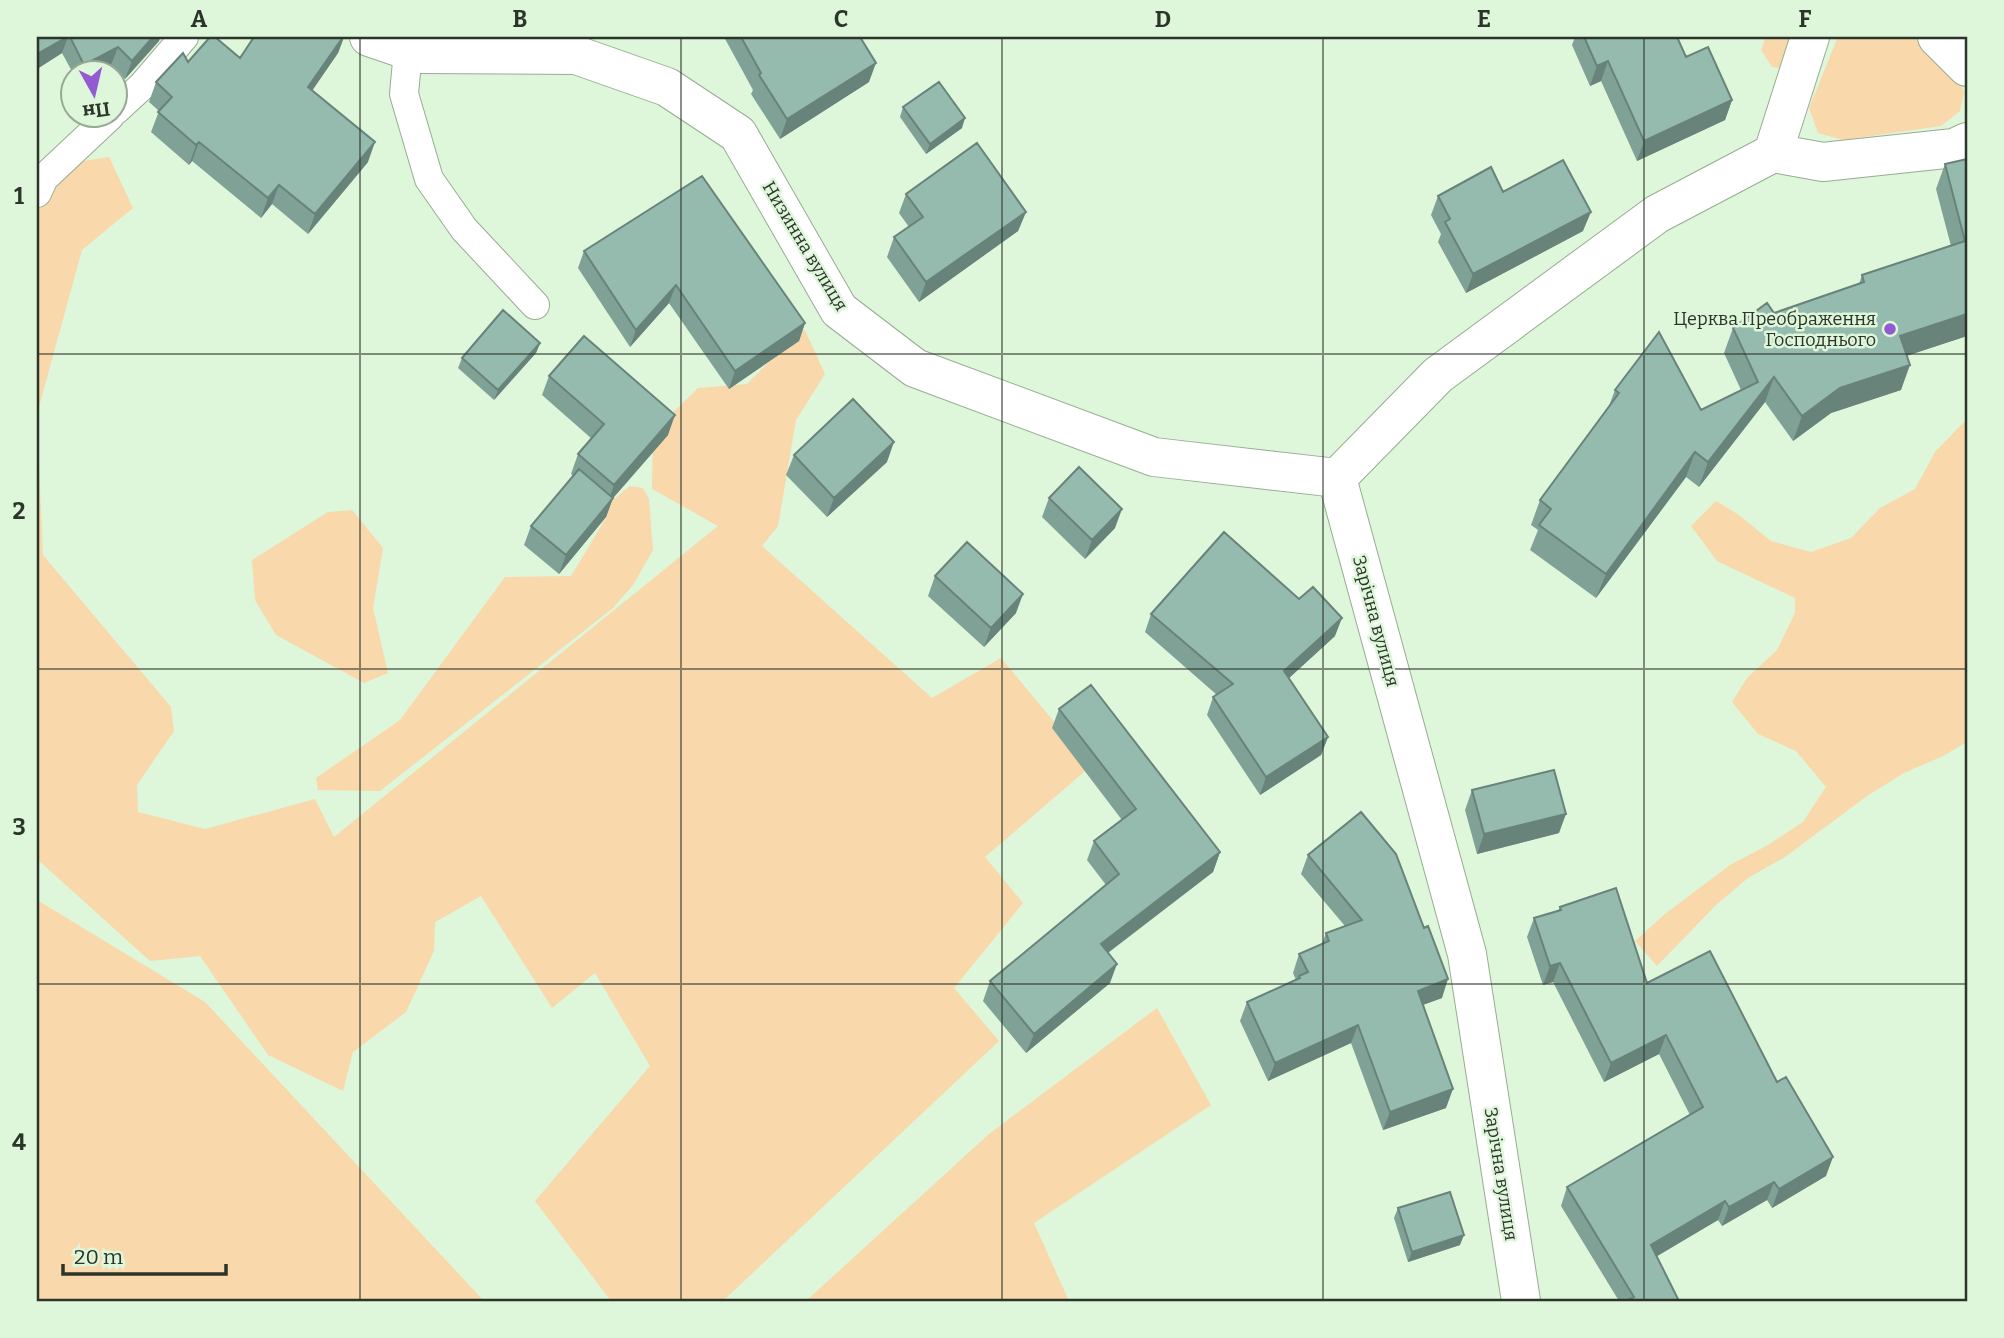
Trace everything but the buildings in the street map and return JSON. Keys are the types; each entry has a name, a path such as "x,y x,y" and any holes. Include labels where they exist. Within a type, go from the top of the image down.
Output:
{"street":[{"name":"Низинна вулиця","path":"369,37 419,54 576,55 667,87 738,134 839,310 915,368 1154,457 1336,478"},
{"path":"1773,153 1810,37"},
{"path":"1937,37 1967,67"},
{"path":"1336,478 1438,375 1657,214 1773,153 1823,162 1954,148 1967,142"},
{"name":"Зарічна вулиця","path":"1336,478 1467,954 1521,1301"}],"lane":[{"path":"130,97 184,37"},
{"path":"408,51 404,94 429,179 464,229 535,306"},
{"path":"37,193 44,178 95,130"}],"shaded area":[{"path":"1766,37 1824,37 1806,72 1772,67 1761,50"},
{"path":"1838,37 1922,37 1955,72 1964,92 1960,111 1941,126 1843,140 1818,133 1809,108"},
{"path":"109,157 133,208 82,250 37,414 37,202 83,161"},
{"path":"805,330 825,374 796,420 778,526 762,546 932,698 1001,658 1091,766 985,857 1023,903 954,988 999,1041 723,1301 611,1301 535,1201 650,1066 595,973 552,1008 481,896 435,922 434,951 406,1012 353,1052 343,1091 268,1055 200,956 150,961 37,859 37,419 43,555 171,707 174,731 137,785 138,812 205,829 315,799 334,837 718,526 652,489 653,432 698,388 747,384 793,337"},
{"path":"1967,422 1967,742 1904,773 1867,796 1785,857 1748,878 1717,904 1657,966 1635,941 1665,914 1730,865 1803,822 1826,787 1796,751 1758,734 1732,702 1747,678 1777,650 1795,613 1795,598 1717,561 1691,526 1716,501 1739,515 1771,541 1811,552 1851,538 1880,508 1915,489 1935,452"},
{"path":"630,486 643,488 649,499 653,550 633,585 613,608 380,791 318,790 316,778 400,720 505,577 571,576 606,518 607,505"},
{"path":"352,510 383,548 373,608 388,673 364,683 276,635 255,600 252,560 328,512"},
{"path":"37,900 205,1002 484,1301 37,1301"},
{"path":"1157,1008 1211,1105 1034,1223 1069,1301 806,1301 989,1134"}],"place":[{"name":"Церква Преображення Господнього","path":"1890,329"}]}
